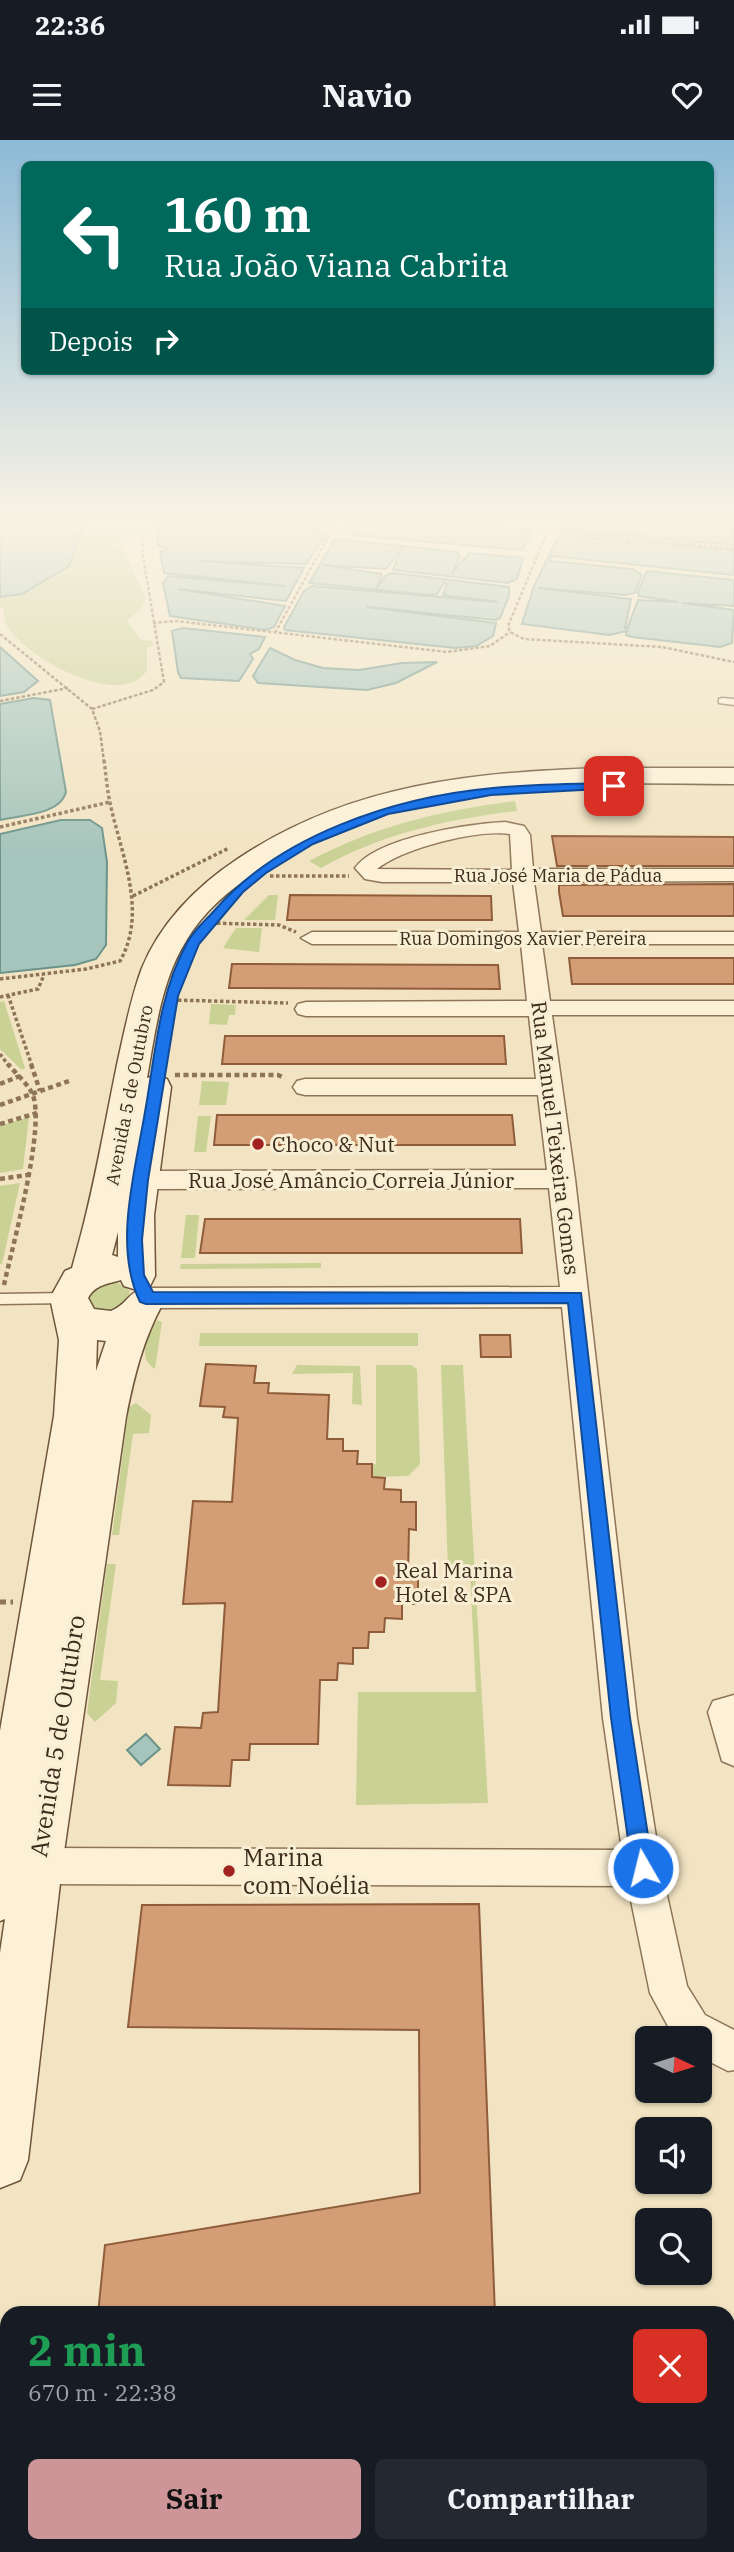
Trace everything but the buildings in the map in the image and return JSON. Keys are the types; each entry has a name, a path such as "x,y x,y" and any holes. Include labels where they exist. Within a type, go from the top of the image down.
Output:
{"main road":[{"name":"Avenida 5 de Outubro","path":"0,1896 42,1602 74,1416 78,1340 76,1295 106,1214 133,1065 159,964 187,919 204,900 243,866 281,842 328,820 383,801 445,787 542,778 734,776"},
{"path":"698,785 734,791"},
{"name":"Avenida 5 de Outubro","path":"0,2160 37,1866 106,1417 117,1363 139,1297 134,1240 157,1075 171,1000 183,963 207,923 255,877 286,855 336,830 420,803 510,789 734,786"},
{"path":"119,1269 139,1297 111,1326 100,1327 88,1324 76,1295 119,1269"}],"street":[{"name":"Rua Manuel Teixeira Gomes","path":"382,876 372,875 365,868 391,854 425,842 497,827 511,827 520,835 530,938 562,1180 619,1705 643,1868 668,1993 691,2029 728,2051 734,2050"},
{"name":"Rua José Maria de Pádua","path":"382,876 734,875"},
{"name":"Rua Domingos Xavier Pereira","path":"312,938 734,938"},
{"path":"306,1009 734,1008"},
{"path":"305,1087 549,1087"},
{"name":"Rua José Amâncio Correia Júnior","path":"141,1180 562,1180"},
{"path":"139,1297 575,1297"},
{"path":"734,1711 725,1712 734,1749"},
{"path":"37,1866 643,1868"}],"lane":[{"path":"722,701 734,702"},
{"path":"0,1298 76,1295"}],"path":[{"path":"0,634 92,709 100,730 110,802 133,896 125,956 111,965 0,979"},
{"path":"92,709 161,687 164,682 155,634"},
{"path":"280,634 447,652 488,646 509,634"},
{"path":"513,634 524,639 662,647 734,662"},
{"path":"0,701 69,688"},
{"path":"0,827 110,802"},
{"path":"133,896 241,841"},
{"path":"255,877 382,876"},
{"path":"207,923 279,925 312,938"},
{"path":"0,997 38,989 45,975"},
{"path":"8,995 40,1091"},
{"path":"171,1000 281,1000 306,1009"},
{"path":"0,1054 32,1093 37,1113 28,1175 0,1298"},
{"path":"0,1062 5,1059"},
{"path":"157,1075 278,1075 305,1087"},
{"path":"0,1084 20,1076"},
{"path":"0,1105 69,1081"},
{"path":"0,1124 37,1113"},
{"path":"0,1179 28,1175"}],"green space":[{"path":"13,634 136,634 141,640 152,641 153,645 147,648 147,670 134,681 117,685 73,675 31,651"},
{"path":"515,801 517,811 466,818 391,837 321,868 309,861 358,838 409,821 461,809"},
{"path":"269,895 278,895 275,920 244,920"},
{"path":"236,928 262,928 259,952 223,948"},
{"path":"4,1001 25,1068 22,1070 0,1049 0,1002"},
{"path":"211,1004 236,1005 235,1015 229,1015 227,1025 209,1024"},
{"path":"202,1081 229,1082 226,1105 199,1105"},
{"path":"198,1116 211,1116 206,1152 194,1152"},
{"path":"29,1117 23,1169 0,1173 0,1126"},
{"path":"20,1183 2,1264 0,1264 0,1186"},
{"path":"186,1215 199,1215 195,1258 181,1258"},
{"path":"321,1263 321,1268 180,1269 181,1264"},
{"path":"114,1280 130,1291 126,1308 96,1315 85,1295 88,1290"},
{"path":"157,1320 162,1322 155,1369 146,1359 145,1346"},
{"path":"200,1333 418,1333 418,1346 199,1346"},
{"path":"297,1365 360,1366 362,1405 352,1404 353,1373 292,1374"},
{"path":"376,1365 411,1365 417,1369 420,1464 408,1476 372,1477 372,1464 376,1464"},
{"path":"441,1365 463,1365 488,1803 356,1805 358,1692 476,1692 470,1572 448,1571"},
{"path":"136,1403 151,1415 149,1433 133,1434 119,1535 112,1535 129,1407"},
{"path":"107,1564 116,1564 100,1680 118,1681 116,1703 95,1722 87,1713"}],"water":[{"path":"172,634 234,634 265,637 259,649 250,654 253,659 239,681 181,678"},
{"path":"319,634 494,634 476,646 455,648"},
{"path":"733,634 732,643 720,647 626,635"},
{"path":"0,647 38,681 24,692 0,696"},
{"path":"270,648 295,660 323,668 359,670 402,663 437,662 396,683 367,690 258,683 253,676"},
{"path":"34,698 50,700 66,792 62,800 48,810 0,820 0,704"},
{"path":"61,820 90,820 102,828 107,862 106,945 96,959 75,965 0,973 0,834"},
{"path":"146,1734 160,1749 141,1765 127,1750"}],"place":[{"name":"Choco & Nut","path":"258,1144"},
{"name":"Real Marina Hotel & SPA","path":"381,1582"},
{"name":"Marina com Noélia","path":"229,1871"}],"route":[{"path":"614,786 491,791 410,805 386,812 336,830 286,855 262,870 222,906 193,943 172,996 164,1028 134,1240 137,1276 145,1287 146,1298 575,1297 620,1718 643,1868"}]}
